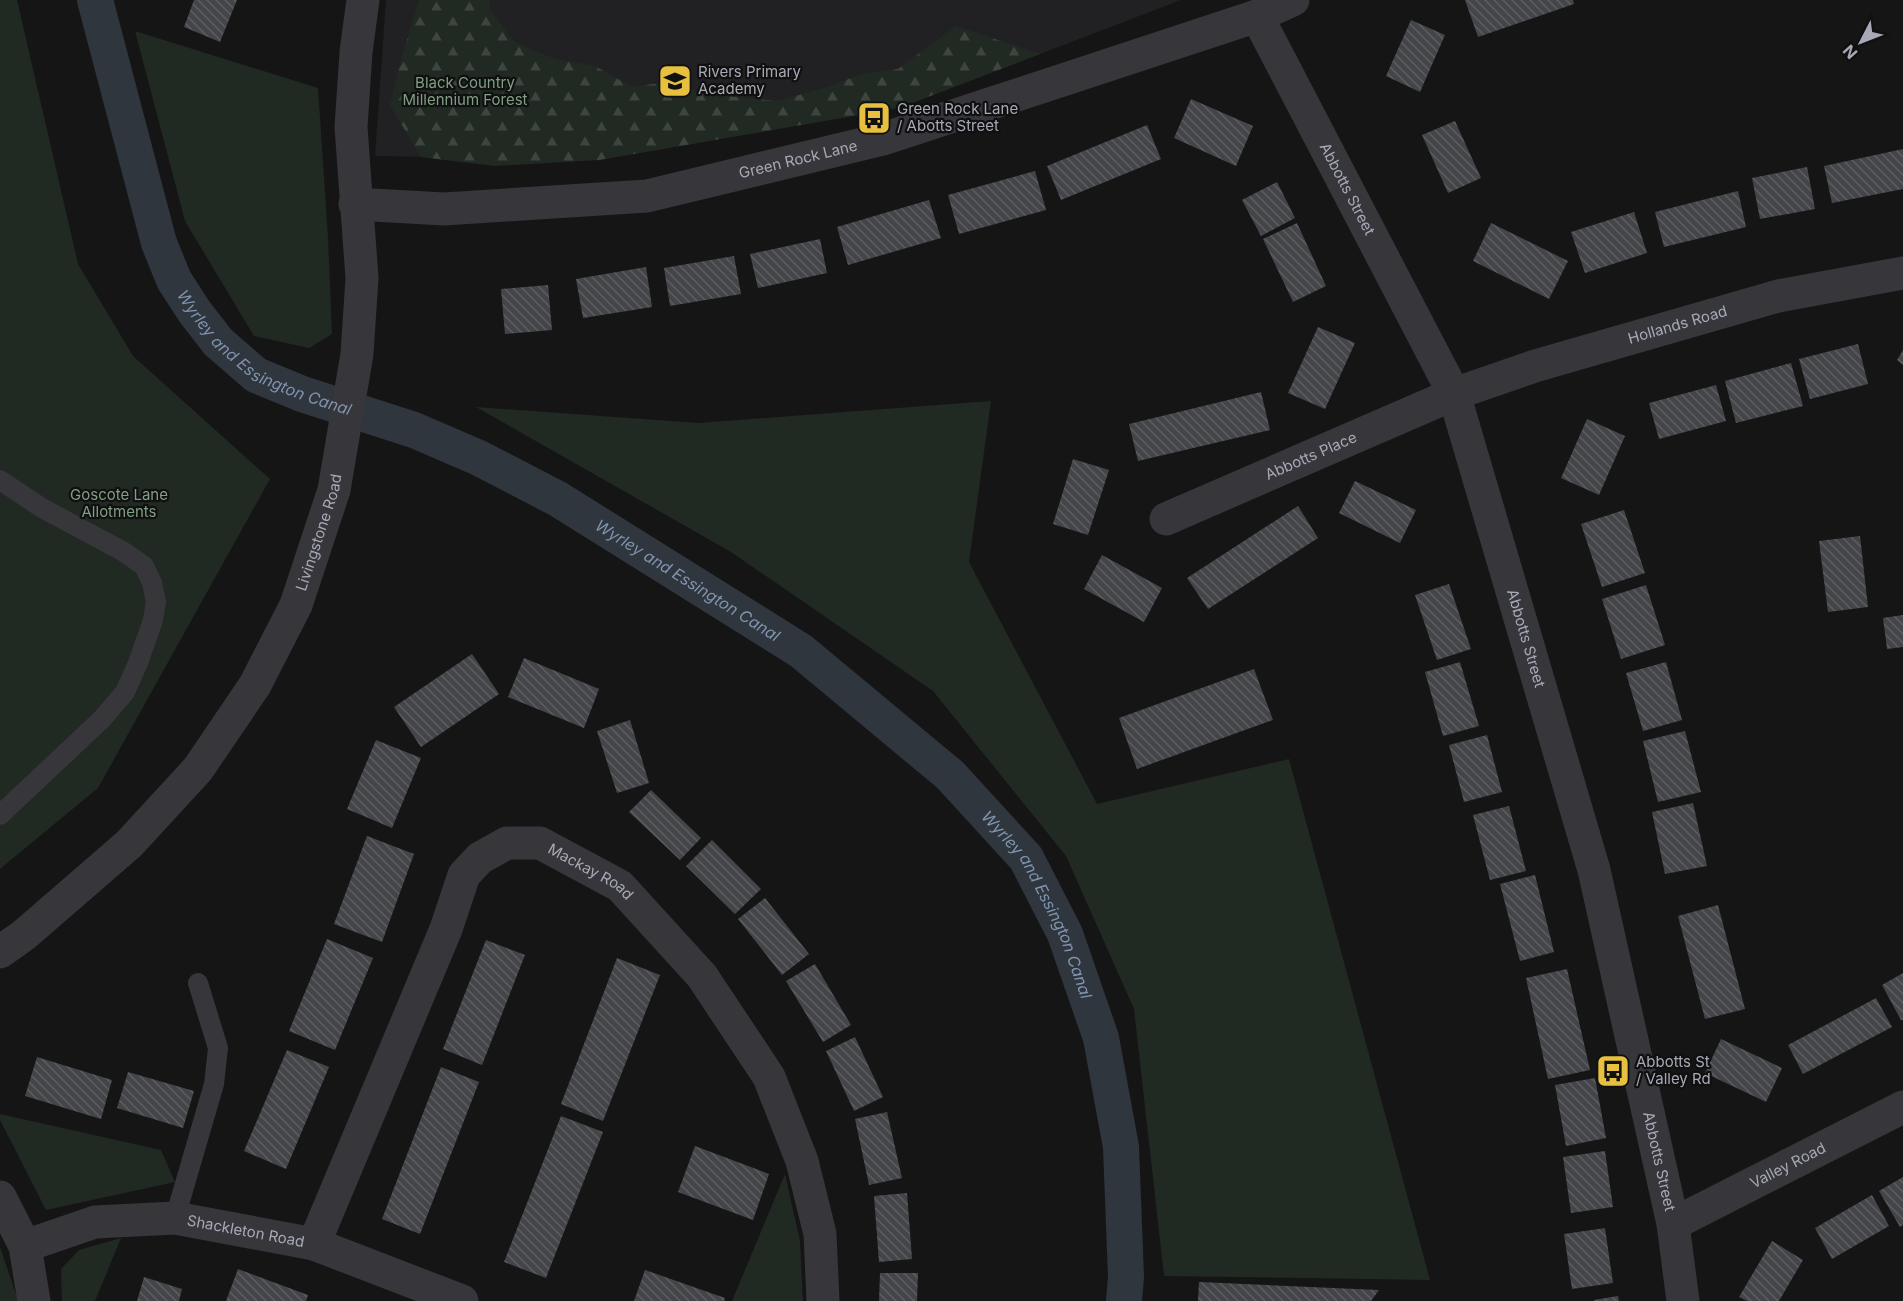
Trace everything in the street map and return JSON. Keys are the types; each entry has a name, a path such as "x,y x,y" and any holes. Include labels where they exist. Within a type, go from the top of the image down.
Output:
{"street":[{"name":"Livingstone Road","path":"0,952 129,844 198,769 255,685 296,605 334,490 357,354 362,278 351,127 356,52 363,0"},
{"name":"Green Rock Lane","path":"355,204 444,209 647,196 883,140 1257,16 1293,0"},
{"name":"Abbotts Street","path":"1257,16 1454,394 1594,870 1673,1224 1683,1301"},
{"name":"Hollands Road","path":"1454,394 1535,366 1778,296 1903,273"},
{"name":"Abbotts Place","path":"1166,519 1454,394"},
{"name":"Mackay Road","path":"314,1244 446,929 464,876 480,858 507,843 540,843 620,886 702,976 769,1077 802,1161 820,1234 823,1301"},
{"name":"Valley Road","path":"1673,1224 1903,1107"},
{"path":"0,1197 25,1246 34,1301"},
{"name":"Shackleton Road","path":"25,1246 95,1222 175,1218 314,1244 462,1301"}],"lane":[{"path":"0,480 42,508 124,552 144,566 152,583 156,602 146,641 125,692 102,719 0,815"},
{"path":"175,1218 214,1084 219,1048 198,983"}],"shaded area":[{"name":"Rivers Primary Academy","path":"386,0 1181,0 899,108 599,160 375,156"}],"green space":[{"name":"Goscote Lane Allotments","path":"0,0 17,0 78,264 133,356 270,479 98,788 0,869"},
{"name":"Black Country Millennium Forest","path":"419,0 490,0 489,9 516,43 555,59 595,66 632,87 661,83 716,95 778,101 862,74 898,69 956,26 1040,54 899,108 599,160 494,166 421,157 390,105"},
{"path":"135,31 318,88 332,334 309,348 254,336 185,221"},
{"path":"991,401 969,562 1097,804 1289,759 1430,1280 1164,1276 1134,1009 1066,856 933,691 731,552 476,407 698,423"},
{"path":"0,1114 161,1150 175,1182 46,1210 0,1120"},
{"path":"785,1174 800,1241 803,1301 732,1301"},
{"path":"121,1238 95,1301 62,1301 61,1269 79,1250"},
{"path":"0,1247 18,1300 18,1301 0,1301"}],"building":[{"path":"194,0 237,0 220,42 184,27"},
{"path":"1465,0 1573,0 1574,4 1478,37"},
{"path":"1411,20 1445,35 1420,92 1386,76"},
{"path":"1191,99 1253,126 1236,166 1174,138"},
{"path":"1455,121 1481,178 1448,193 1422,135"},
{"path":"1147,125 1161,159 1061,200 1047,166"},
{"path":"1903,149 1903,189 1832,203 1824,166"},
{"path":"1807,167 1815,209 1760,219 1752,178"},
{"path":"1035,171 1046,210 959,234 948,195"},
{"path":"1277,182 1295,218 1261,236 1242,200"},
{"path":"1738,191 1746,227 1664,247 1655,212"},
{"path":"929,200 941,238 848,265 837,227"},
{"path":"1634,212 1647,253 1585,273 1571,232"},
{"path":"1297,223 1326,286 1293,302 1263,239"},
{"path":"1491,223 1568,261 1549,299 1473,261"},
{"path":"820,239 827,273 758,288 750,254"},
{"path":"734,256 741,294 670,306 664,268"},
{"path":"646,267 652,307 583,318 576,279"},
{"path":"548,285 552,330 505,334 501,289"},
{"path":"1318,327 1355,343 1325,409 1288,393"},
{"path":"1858,344 1868,384 1810,399 1799,359"},
{"path":"1903,350 1903,365 1897,360"},
{"path":"1791,363 1803,406 1736,423 1725,381"},
{"path":"1716,385 1726,421 1659,439 1649,403"},
{"path":"1261,392 1270,430 1138,461 1129,424"},
{"path":"1587,419 1625,436 1599,495 1561,478"},
{"path":"1073,459 1109,470 1088,535 1053,524"},
{"path":"1355,481 1416,510 1400,543 1339,513"},
{"path":"1298,506 1318,538 1208,609 1187,578"},
{"path":"1624,510 1645,573 1602,587 1581,524"},
{"path":"1860,536 1868,607 1828,612 1819,541"},
{"path":"1102,555 1162,588 1144,622 1084,589"},
{"path":"1449,584 1471,649 1437,660 1415,595"},
{"path":"1646,585 1665,645 1621,659 1602,599"},
{"path":"1903,615 1903,647 1887,649 1883,618"},
{"path":"472,654 499,694 421,747 394,707"},
{"path":"524,658 599,689 584,728 508,697"},
{"path":"1460,662 1479,726 1443,736 1425,672"},
{"path":"1666,662 1682,720 1643,731 1626,673"},
{"path":"1254,669 1273,720 1137,769 1119,718"},
{"path":"630,720 649,783 617,793 597,731"},
{"path":"1685,731 1701,792 1658,802 1643,741"},
{"path":"1487,735 1502,792 1464,802 1449,745"},
{"path":"376,740 421,758 392,828 347,809"},
{"path":"651,790 701,838 680,860 629,812"},
{"path":"1693,803 1707,866 1665,874 1652,812"},
{"path":"1509,806 1526,871 1490,880 1473,815"},
{"path":"367,836 414,854 382,942 334,924"},
{"path":"712,840 761,889 735,914 686,866"},
{"path":"1535,875 1554,952 1520,961 1500,884"},
{"path":"765,898 809,954 782,975 738,919"},
{"path":"1718,905 1745,1009 1705,1019 1678,916"},
{"path":"327,939 373,958 335,1050 289,1031"},
{"path":"486,940 525,955 482,1065 443,1049"},
{"path":"617,958 660,975 603,1121 561,1104"},
{"path":"815,964 851,1025 823,1042 786,981"},
{"path":"1567,969 1590,1070 1548,1079 1526,978"},
{"path":"1903,973 1903,1020 1901,1020 1882,985"},
{"path":"1876,998 1892,1027 1803,1074 1788,1045"},
{"path":"855,1037 883,1097 854,1111 826,1051"},
{"path":"1721,1039 1782,1068 1766,1102 1705,1073"},
{"path":"287,1050 329,1067 286,1169 244,1151"},
{"path":"37,1057 112,1080 101,1119 25,1096"},
{"path":"441,1067 479,1082 420,1234 382,1219"},
{"path":"128,1072 194,1091 183,1128 117,1108"},
{"path":"1595,1078 1606,1138 1566,1146 1555,1085"},
{"path":"887,1112 902,1178 869,1185 855,1119"},
{"path":"561,1116 603,1132 546,1278 504,1262"},
{"path":"695,1146 769,1174 753,1220 678,1192"},
{"path":"1605,1151 1613,1207 1571,1213 1563,1157"},
{"path":"1903,1177 1903,1225 1900,1227 1879,1191"},
{"path":"907,1193 912,1259 879,1262 874,1196"},
{"path":"1872,1195 1889,1226 1832,1259 1815,1228"},
{"path":"1605,1228 1613,1283 1572,1289 1564,1234"},
{"path":"1772,1241 1803,1260 1779,1301 1747,1301 1739,1297"},
{"path":"238,1269 308,1295 306,1301 226,1301"},
{"path":"645,1270 725,1298 724,1301 634,1301"},
{"path":"880,1273 918,1273 917,1301 879,1301"},
{"path":"144,1277 182,1289 179,1301 137,1301"},
{"path":"1199,1282 1379,1290 1371,1301 1198,1301"},
{"path":"1618,1296 1619,1301 1594,1301 1594,1300"}],"waterway":[{"name":"Wyrley and Essington Canal","path":"95,0 159,243 174,280 218,342 256,375 302,394 414,430 479,458 558,499 801,651 950,775 1026,858 1065,934 1101,1038 1121,1147 1126,1277 1124,1301"}],"place":[{"name":"Rivers Primary Academy","path":"675,81"},
{"name":"Green Rock Lane / Abotts Street","path":"874,118"},
{"name":"Abbotts St / Valley Rd","path":"1613,1071"}]}
